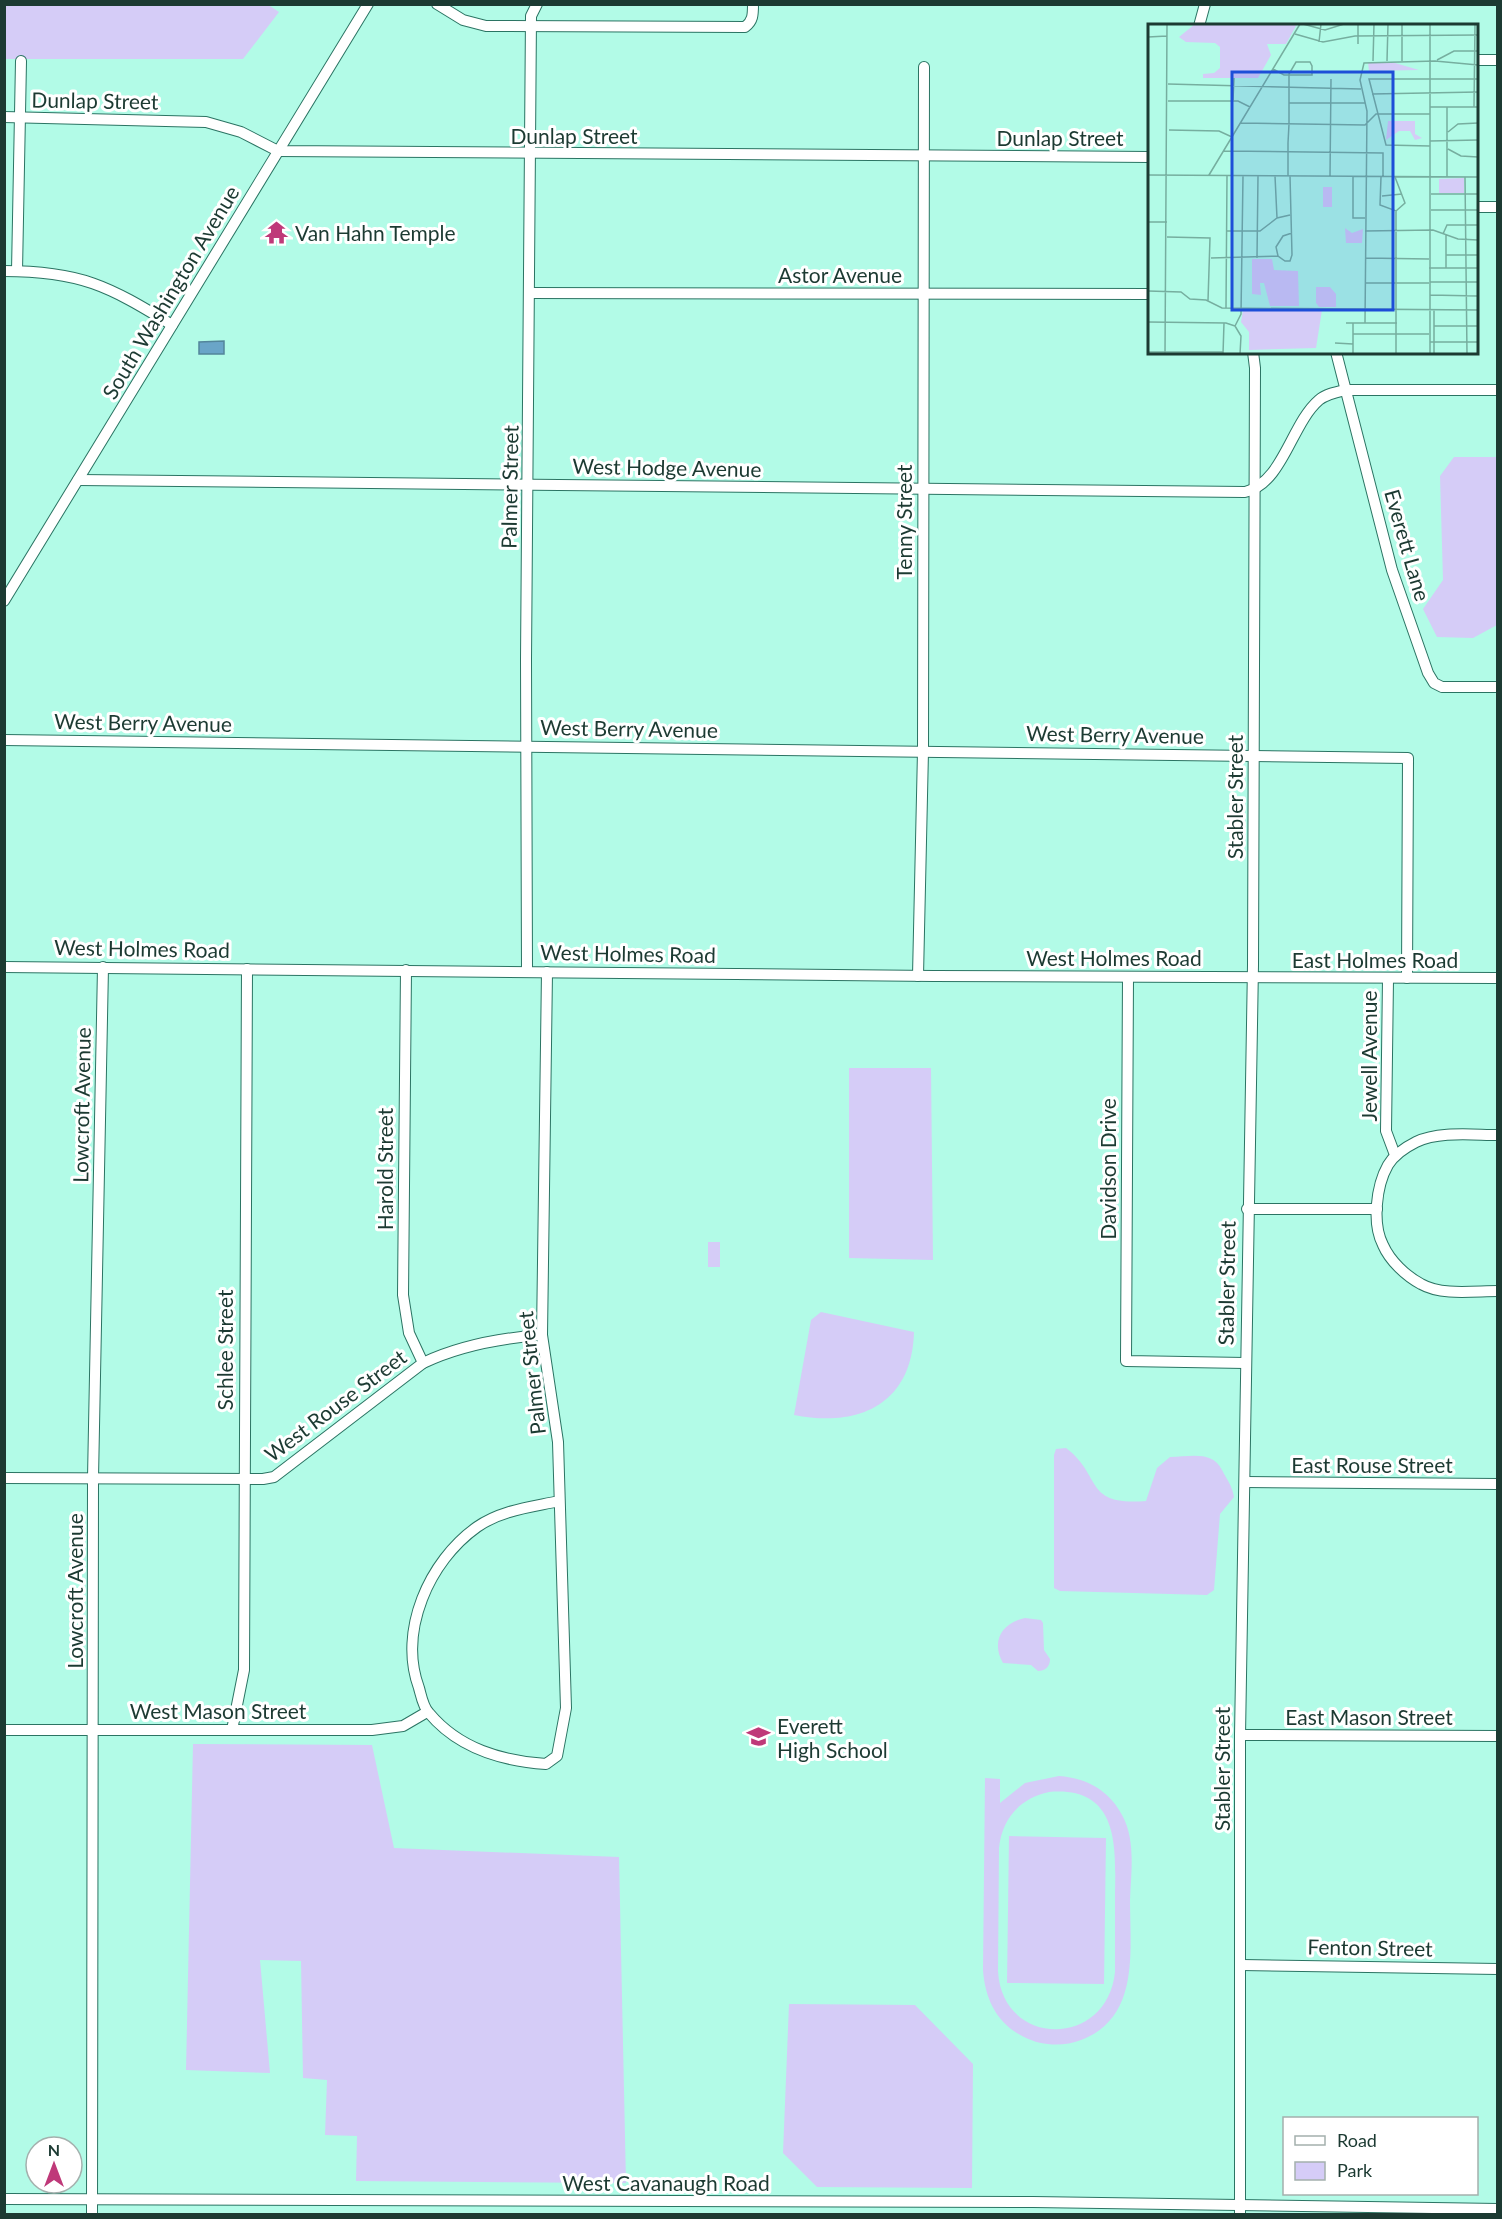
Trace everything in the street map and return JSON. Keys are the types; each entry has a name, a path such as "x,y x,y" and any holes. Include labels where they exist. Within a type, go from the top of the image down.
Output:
{"street":[{"name":"South Washington Avenue","path":"4,601 368,4"},
{"path":"438,4 474,24 745,27 750,23 753,4"},
{"name":"Palmer Street","path":"527,971 526,659 530,485 531,16 537,4"},
{"path":"1200,24 1205,4"},
{"path":"1478,60 1497,60"},
{"path":"17,271 22,117 21,61"},
{"name":"Tenny Street","path":"918,976 923,751 924,67"},
{"name":"Dunlap Street","path":"4,117 206,122 241,132 278,152 1148,157"},
{"path":"1478,207 1497,207"},
{"path":"4,271 64,274 101,285 124,295 172,325"},
{"name":"Astor Avenue","path":"529,293 1148,294"},
{"name":"Stabler Street","path":"1240,2209 1242,1965 1240,1736 1254,756 1253,354"},
{"name":"Everett Lane","path":"1336,354 1392,570 1428,673 1434,683 1442,687 1497,687"},
{"path":"1255,490 1269,478 1320,399 1345,390 1497,390"},
{"name":"West Hodge Avenue","path":"78,480 1233,492 1255,490"},
{"name":"West Berry Avenue","path":"4,740 1408,758"},
{"name":"Jewell Avenue","path":"1407,978 1408,758"},
{"name":"West Holmes Road","path":"4,967 1252,978"},
{"name":"Lowcroft Avenue","path":"92,2214 93,1478 103,967"},
{"name":"Schlee Street","path":"232,1730 244,1670 243,1479 247,969"},
{"name":"Harold Street","path":"406,970 403,1295 409,1333 423,1363"},
{"name":"Palmer Street","path":"427,1712 457,1737 498,1758 546,1764 557,1756 566,1708 558,1442 542,1335 547,972"},
{"name":"Davidson Drive","path":"1128,977 1126,1361 1245,1363"},
{"name":"East Holmes Road","path":"1252,978 1497,978"},
{"name":"Jewell Avenue","path":"1388,979 1386,1131 1395,1155"},
{"path":"1497,1135 1437,1137 1417,1142 1395,1155 1382,1182 1377,1209 1382,1244 1401,1269 1422,1285 1441,1291 1497,1291"},
{"path":"1247,1209 1377,1209"},
{"name":"West Rouse Street","path":"4,1478 243,1479 274,1477 423,1363 448,1351 509,1338 542,1335"},
{"name":"East Rouse Street","path":"1245,1482 1497,1484"},
{"path":"427,1712 413,1673 412,1630 420,1605 435,1574 451,1552 477,1527 511,1511 559,1501"},
{"name":"West Mason Street","path":"4,1730 372,1730 403,1726 427,1712"},
{"name":"East Mason Street","path":"1240,1736 1497,1736"},
{"name":"Fenton Street","path":"1242,1965 1497,1969"},
{"name":"West Cavanaugh Road","path":"4,2199 1497,2209"}],"green space":[{"path":"267,4 279,12 243,59 5,59 4,5"},
{"path":"1454,457 1497,457 1497,625 1473,638 1437,637 1423,609 1443,580 1440,476"},
{"path":"849,1068 931,1068 933,1260 849,1258"},
{"path":"708,1242 720,1242 720,1267 708,1267"},
{"path":"821,1312 914,1332 911,1357 904,1377 892,1393 878,1405 840,1418 794,1415 811,1320"},
{"path":"1066,1448 1103,1494 1112,1499 1126,1501 1146,1501 1157,1468 1170,1457 1200,1456 1218,1464 1231,1486 1234,1497 1220,1514 1214,1590 1207,1595 1060,1591 1054,1588 1054,1455 1056,1449"},
{"path":"1025,1618 1041,1620 1043,1623 1044,1650 1050,1662 1043,1670 1038,1671 1031,1665 1003,1663 1000,1655 998,1641 1000,1634 1010,1624"},
{"path":"193,1744 372,1745 394,1848 619,1857 626,2183 356,2181 357,2136 325,2135 327,2080 303,2078 301,1961 260,1960 270,2073 186,2070"},
{"path":"1059,1776 1078,1779 1096,1787 1117,1806 1126,1825 1131,1846 1131,1940 1128,1981 1114,2016 1100,2030 1067,2044 1038,2042 1015,2032 994,2010 984,1981 985,1778 1000,1779 1000,1803 1025,1783","holes":["1049,1792 1072,1793 1089,1798 1100,1808 1113,1838 1115,1972 1108,1997 1094,2015 1076,2026 1055,2029 1035,2025 1017,2014 1004,1996 998,1971 999,1848 1008,1819 1021,1805 1029,1799"]},
{"path":"1009,1836 1106,1838 1104,1984 1007,1983"},
{"path":"789,2004 915,2005 973,2064 972,2188 817,2187 783,2153"}],"water":[{"path":"224,341 224,354 199,354 199,342"}],"place":[{"name":"Van Hahn Temple","path":"277,232"},
{"name":"Everett High School","path":"759,1737"}]}
